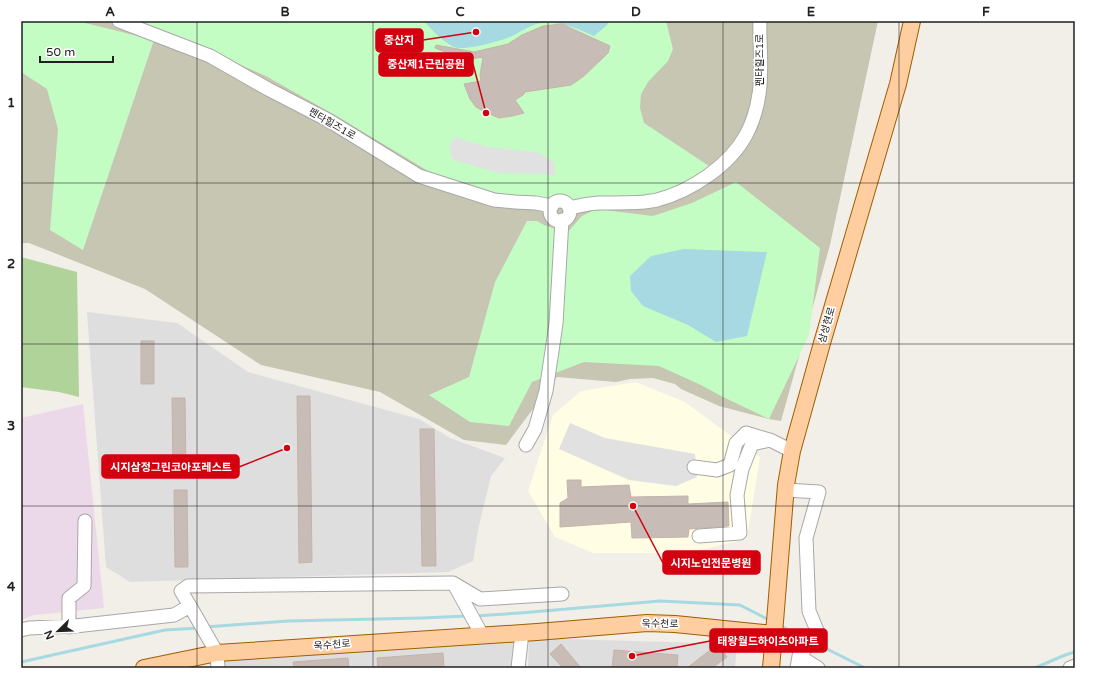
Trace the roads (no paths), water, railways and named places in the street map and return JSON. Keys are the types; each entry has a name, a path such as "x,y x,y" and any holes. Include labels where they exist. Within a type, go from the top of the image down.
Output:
{"main road":[{"name":"삼성현로","path":"771,668 786,490 792,451 826,328 898,84 912,21"},
{"name":"욱수천로","path":"144,668 482,635 647,623 675,624 774,634"}],"street":[{"name":"펜타힐즈1로","path":"119,21 210,56 268,89 328,120 419,176 494,200 536,203 552,206"},
{"name":"펜타힐즈1로","path":"569,208 598,203 628,203 657,200 688,189 712,174 735,150 746,134 756,113 760,93 761,72 759,40 760,21"},
{"path":"557,201 566,203 569,208 569,214 566,219 559,221 553,218 550,212 552,206 557,201"},
{"path":"526,445 535,429 546,391 556,324 562,220"},
{"path":"694,467 716,470 730,465 736,443 746,433 770,440 792,451"},
{"path":"699,536 740,533 736,495 742,469 752,444 770,440"},
{"path":"786,490 819,492 806,538 809,611 818,633 798,662 818,668"},
{"path":"69,627 69,598 84,586 85,521"},
{"path":"453,583 482,635"},
{"path":"218,660 181,591 188,586 453,583 480,599 562,594"},
{"path":"21,630 29,628 69,627 174,615 190,606"},
{"path":"518,668 522,633"},
{"path":"1070,668 1075,666"}],"water":[{"path":"424,21 609,21 607,25 594,36 562,24 541,23 496,42 480,46 459,48 446,42"},
{"path":"684,249 767,252 747,336 716,342 688,325 643,306 631,291 630,276 651,256"}],"waterway":[{"path":"475,616 660,601 740,605 771,621"},
{"path":"205,627 288,621 467,616"},
{"path":"779,625 808,640"},
{"path":"21,662 165,630 198,628"},
{"path":"815,643 865,668"},
{"path":"1035,668 1075,652"}],"place":[{"name":"중산지","path":"476,32"},
{"name":"중산제1근린공원","path":"486,113"},
{"name":"시지삼정그린코아포레스트","path":"287,448"},
{"name":"시지노인전문병원","path":"633,506"},
{"name":"태왕월드하이츠아파트","path":"632,656"}]}
